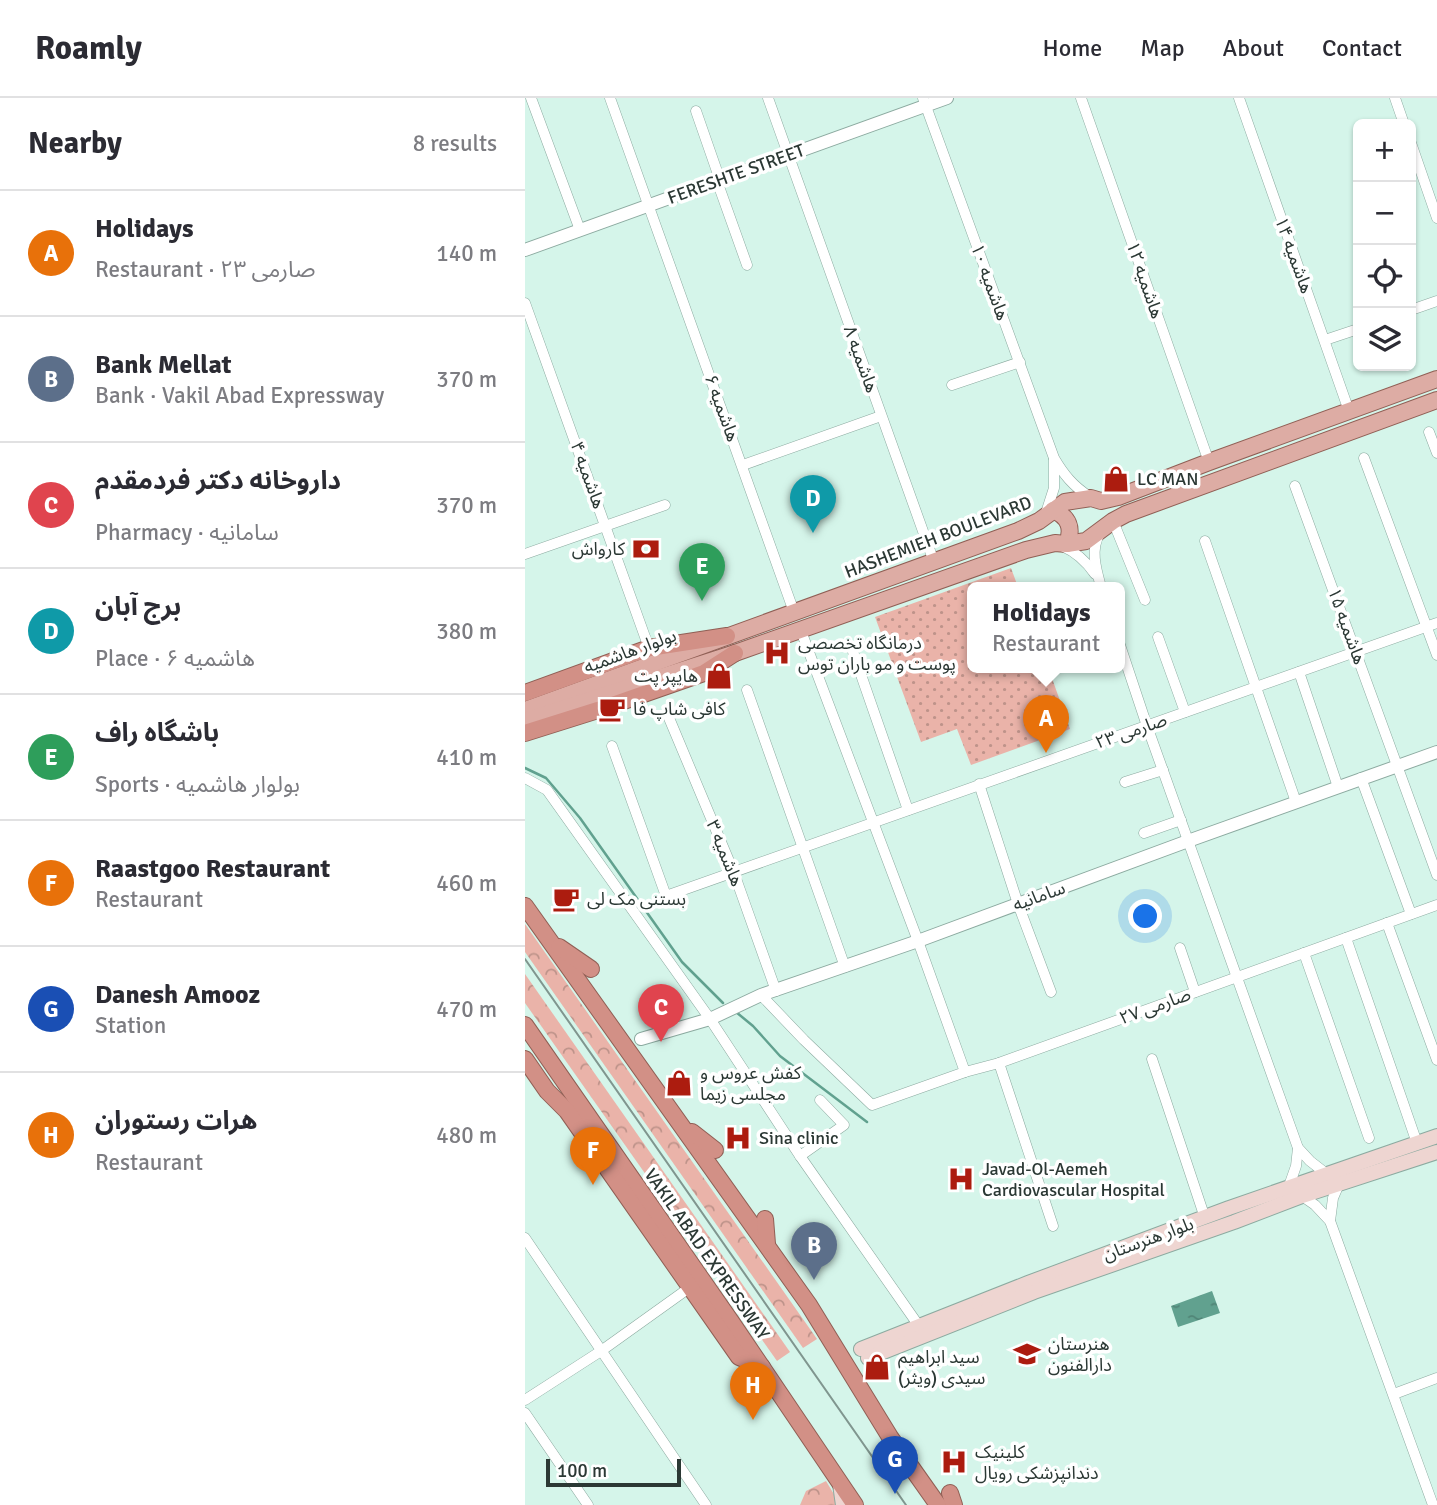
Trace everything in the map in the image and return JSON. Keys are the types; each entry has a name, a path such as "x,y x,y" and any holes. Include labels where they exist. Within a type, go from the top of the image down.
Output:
{"highway":[{"path":"525,693 649,648 727,636"},
{"path":"525,733 704,673 735,653"},
{"path":"525,906 809,1305 890,1437 938,1505"},
{"path":"548,939 591,969"},
{"name":"VAKIL ABAD EXPRESSWAY","path":"525,1025 855,1505"},
{"path":"525,1059 547,1091 567,1111 739,1357 761,1367"},
{"path":"679,1122 715,1150"},
{"path":"765,1219 768,1247"}],"main road":[{"name":"HASHEMIEH BOULEVARD","path":"727,636 1018,531 1065,502 1091,498 1101,501 1118,497 1437,379"},
{"path":"735,653 1026,550 1086,541 1126,514 1437,400"},
{"path":"1301,429 1307,447"},
{"path":"1049,514 1061,513 1070,527 1070,536 1061,543"},
{"name":"بولوار هاشمیه","path":"550,708 727,636"},
{"name":"بولوار هاشمیه","path":"550,708 735,653"},
{"path":"525,710 550,708"},
{"path":"525,722 550,708"},
{"name":"بلوار هنرستان","path":"1437,1136 1334,1179 1302,1196 1232,1215 1205,1218 1028,1283 919,1326 865,1354 1232,1215 1289,1186 1334,1179 1437,1152"},
{"path":"840,1484 843,1505"}],"street":[{"path":"531,98 580,230"},
{"name":"هاشمیه ۶","path":"610,98 794,612"},
{"name":"هاشمیه ۸","path":"768,98 934,562"},
{"name":"FERESHTE STREET","path":"525,250 718,181 925,102 947,98"},
{"name":"هاشمیه ۱۲","path":"1081,98 1209,462"},
{"name":"هاشمیه ۱۴","path":"1239,98 1349,411"},
{"path":"1395,98 1402,119"},
{"name":"هاشمیه ۱۰","path":"925,102 1054,458"},
{"path":"696,111 747,265"},
{"path":"1416,157 1437,218"},
{"path":"1416,308 1437,301"},
{"name":"هاشمیه ۴","path":"525,303 649,648"},
{"path":"1325,340 1353,331"},
{"path":"952,386 1020,362"},
{"path":"743,465 881,416"},
{"path":"1429,432 1437,453"},
{"path":"1054,458 1063,474 1076,488 1091,498"},
{"path":"1049,514 1054,488 1054,458"},
{"path":"1364,458 1432,625 1437,655"},
{"name":"هاشمیه ۱۵","path":"1295,486 1437,875"},
{"path":"525,554 665,505"},
{"path":"1100,582 1094,554 1096,540 1108,525 1145,600"},
{"path":"1205,541 1296,802"},
{"path":"1061,543 1088,564 1099,582"},
{"name":"صارمی ۲۳","path":"612,746 666,896 1432,625"},
{"path":"801,631 965,1072"},
{"path":"1158,638 1185,712"},
{"path":"851,646 908,810"},
{"path":"1125,660 1298,1148 1334,1179 1330,1221"},
{"path":"1299,672 1338,786"},
{"path":"747,690 845,967"},
{"name":"هاشمیه ۳","path":"669,718 734,873 776,991"},
{"name":"سامانیه","path":"641,1039 710,1019 761,995 918,941 1437,752"},
{"path":"1125,782 1163,770"},
{"path":"525,778 547,790 710,1019 800,1156 919,1326"},
{"path":"1360,778 1411,914"},
{"path":"979,784 1018,904 1051,992"},
{"path":"1144,833 1181,820"},
{"name":"صارمی ۲۷","path":"761,995 872,1105 965,1072 999,1063 1437,905"},
{"path":"1387,922 1437,1060"},
{"path":"1346,937 1417,1143"},
{"path":"1179,948 1195,992"},
{"path":"1304,953 1369,1138"},
{"path":"1152,1059 1205,1218"},
{"path":"999,1063 1053,1226"},
{"path":"800,1156 844,1125 820,1100"},
{"path":"1289,1186 1296,1166 1298,1148"},
{"path":"1302,1196 1330,1221 1433,1505"},
{"path":"525,1238 706,1505"},
{"path":"525,1400 689,1289"},
{"path":"1394,1394 1437,1378"},
{"path":"525,1413 587,1505"}],"green space":[{"path":"1011,568 1016,582 972,582"},
{"path":"967,584 967,673 1050,673 1070,729 971,765 957,729 921,742 875,617"},
{"path":"525,924 817,1339 803,1348 525,952"},
{"path":"525,974 790,1352 777,1361 525,1003"},
{"path":"826,1481 835,1496 836,1505 800,1505 806,1491"}],"water":[{"path":"1212,1291 1220,1313 1178,1327 1171,1306"}],"waterway":[{"path":"525,768 546,778 580,818 682,962 723,1003"},
{"path":"736,1012 753,1026 780,1056 867,1122"}],"tram line":[{"path":"525,959 906,1505"}],"place":[{"name":"LC MAN","path":"1116,479"},
{"name":"برج آبان","path":"813,533"},
{"name":"کارواش","path":"646,549"},
{"name":"باشگاه راف","path":"702,601"},
{"name":"درمانگاه تخصصی پوست و مو باران توس","path":"777,653"},
{"name":"هایپر پت","path":"719,676"},
{"name":"کافی شاپ فا","path":"612,709"},
{"name":"Holidays","path":"1046,753"},
{"name":"بستنی مک لی","path":"566,899"},
{"name":"داروخانه دكتر فردمقدم","path":"661,1042"},
{"name":"کفش عروس و مجلسی زیما","path":"679,1083"},
{"name":"Sina clinic","path":"738,1138"},
{"name":"Javad-Ol-Aemeh Cardiovascular Hospital","path":"961,1179"},
{"name":"Raastgoo Restaurant","path":"593,1185"},
{"name":"Bank Mellat","path":"814,1280"},
{"name":"هنرستان دارالفنون","path":"1027,1354"},
{"name":"سید ابراهیم سیدی (ویثر)","path":"877,1367"},
{"name":"هرات رستوران","path":"753,1420"},
{"name":"کلینیک دندانپزشکی رویال","path":"954,1462"},
{"name":"Danesh Amooz","path":"895,1494"}]}
